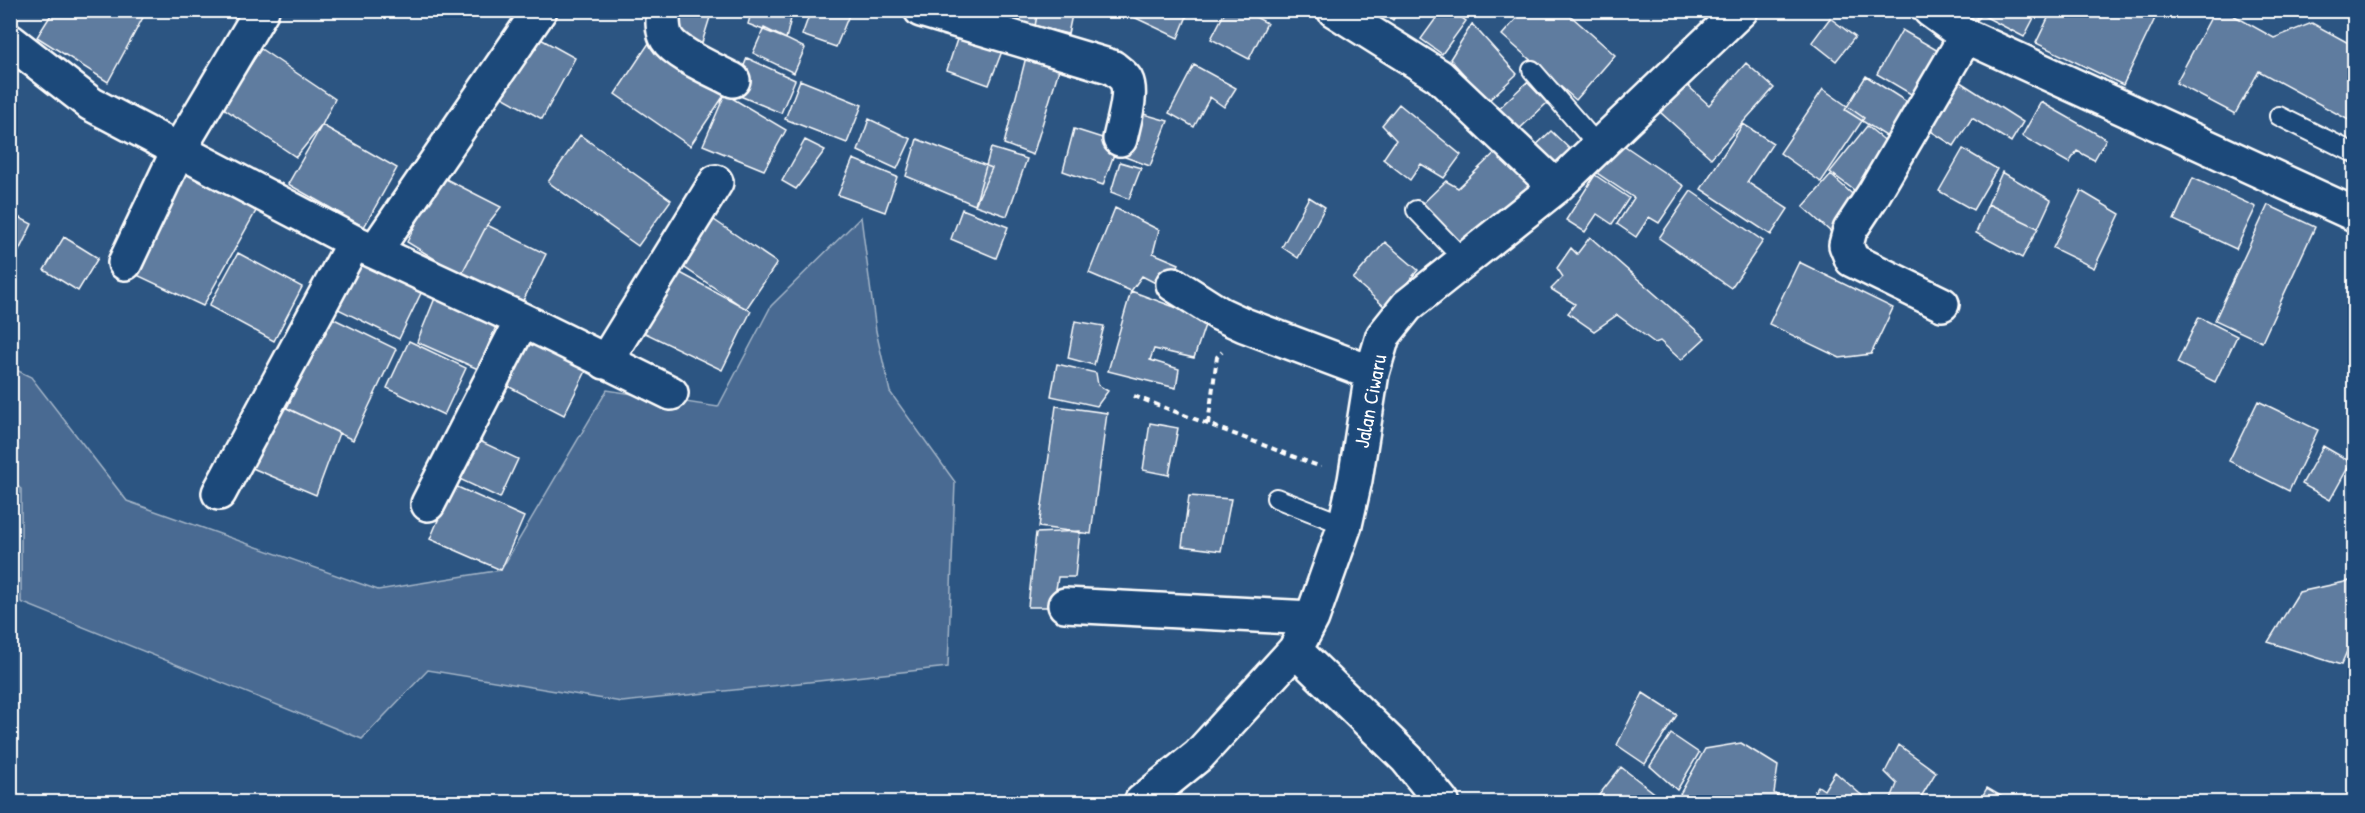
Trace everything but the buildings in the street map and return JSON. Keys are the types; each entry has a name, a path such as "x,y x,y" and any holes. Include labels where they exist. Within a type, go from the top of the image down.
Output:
{"street":[{"path":"125,262 178,151 262,10"},
{"path":"219,493 365,246 540,10"},
{"path":"663,10 663,27 672,45 733,80"},
{"path":"921,10 1112,67 1125,78 1129,93 1120,139"},
{"path":"1334,10 1438,76 1556,187"},
{"path":"1930,10 1966,36 2355,214"},
{"name":"Jalan Ciwaru","path":"1141,802 1199,755 1294,650 1312,618 1345,525 1355,480 1372,373 1383,336 1407,306 1556,187 1730,15"},
{"path":"1942,304 1852,260 1846,245 1850,230 1966,36"},
{"path":"15,57 91,104 178,151 365,246 671,393"},
{"path":"606,362 716,182"},
{"path":"1173,284 1220,314 1244,325 1372,373"},
{"path":"428,504 522,320"},
{"path":"1065,605 1312,618"},
{"path":"1294,650 1407,759 1442,802"}],"lane":[{"path":"1532,70 1599,147"},
{"path":"2279,116 2355,153"},
{"path":"1416,210 1464,260"},
{"path":"1276,498 1345,525"}],"path":[{"path":"1208,424 1217,357 1244,325"},
{"path":"1134,396 1355,480"}],"shaded area":[{"path":"861,217 876,331 890,392 955,482 948,667 622,702 428,670 362,739 21,602 21,489 10,480 10,367 31,377 127,501 378,590 501,570 607,390 718,407 771,306"}]}
